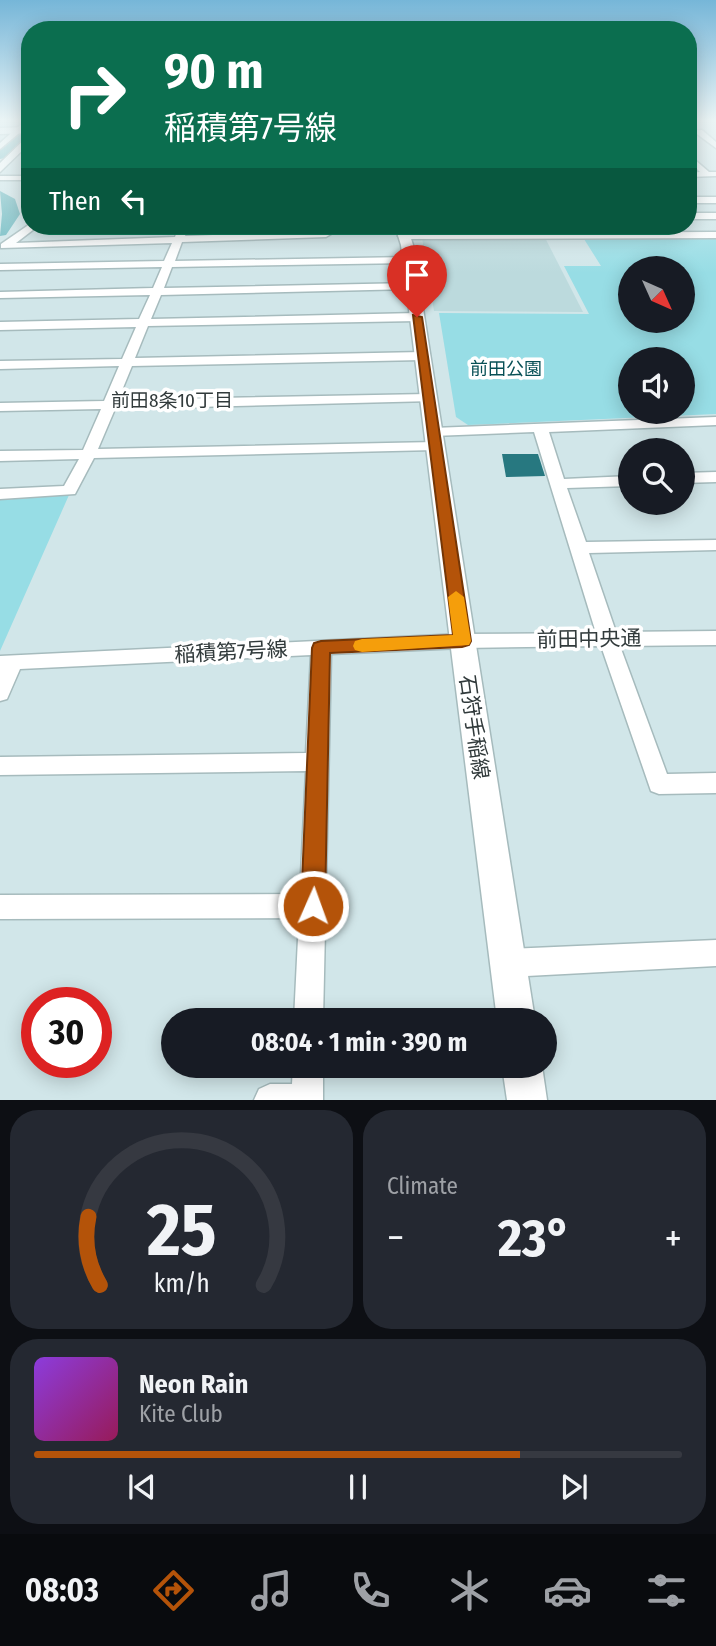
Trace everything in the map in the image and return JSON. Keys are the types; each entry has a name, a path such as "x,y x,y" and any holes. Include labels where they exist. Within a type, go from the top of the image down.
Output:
{"main road":[{"name":"石狩手稲線","path":"403,235 409,260 514,1008"},
{"path":"524,1078 527,1100"}],"street":[{"path":"0,175 21,178"},
{"path":"697,200 716,200"},
{"path":"697,216 716,216"},
{"path":"21,235 5,246 296,235"},
{"path":"0,494 69,491 89,454 180,235"},
{"path":"517,235 716,235"},
{"path":"0,267 409,260"},
{"path":"0,295 412,286"},
{"path":"0,326 417,317"},
{"path":"0,365 422,356"},
{"path":"0,407 428,398"},
{"path":"0,456 434,439 540,428 716,421"},
{"path":"540,428 608,639 659,784 716,783"},
{"path":"695,478 716,477"},
{"path":"558,484 618,482"},
{"path":"578,548 716,545"},
{"name":"前田中央通","path":"462,641 716,638"},
{"name":"稲積第7号線","path":"6,663 462,641"},
{"path":"309,1008 321,648"},
{"path":"0,693 6,663"},
{"path":"0,766 317,762"},
{"path":"0,908 313,906"},
{"path":"508,963 716,953"},
{"path":"270,1100 307,1100 308,1078"}],"shaded area":[{"path":"421,235 544,235 583,312 434,311"}],"green space":[{"name":"前田公園","path":"584,239 716,239 716,414 695,415 695,347 618,347 618,418 468,425 456,417 439,313 589,314 564,266 601,266"},
{"path":"69,495 0,651 0,500"}],"building":[{"path":"502,454 538,454 545,476 506,477"}],"waterway":[{"path":"0,196 9,203 11,214 0,231"}],"slow traffic":[{"path":"362,646 462,641 456,597"}],"district":[{"name":"前田8条10丁目","path":"172,400"}],"route":[{"path":"313,906 321,648 462,641 417,317"}]}
